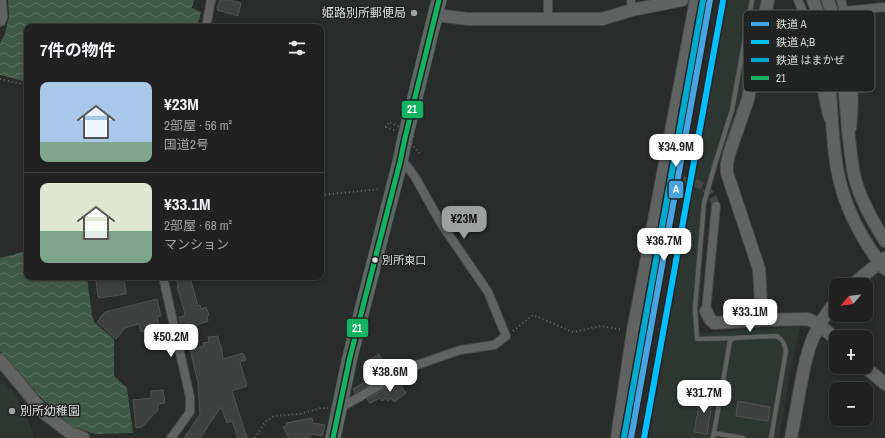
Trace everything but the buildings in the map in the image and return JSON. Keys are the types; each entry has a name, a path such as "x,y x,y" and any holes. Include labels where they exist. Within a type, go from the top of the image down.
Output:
{"highway":[{"path":"333,438 350,357 400,162 439,0"}],"street":[{"path":"0,0 0,20"},
{"path":"207,24 211,0"},
{"path":"548,0 548,18"},
{"path":"435,15 468,19 602,19 631,5 682,0"},
{"path":"617,438 633,331 696,0"},
{"path":"766,10 768,0"},
{"path":"798,0 802,10"},
{"path":"813,0 817,10"},
{"path":"828,0 831,10"},
{"path":"842,0 844,10 885,7"},
{"path":"750,92 727,164 728,173 759,269 762,320"},
{"path":"822,92 824,104 833,132"},
{"path":"830,92 837,170 841,186 857,226 870,250 883,263 862,278"},
{"path":"844,92 854,174 858,188 870,216 885,241"},
{"path":"850,145 853,122 853,92"},
{"path":"340,407 350,403 411,367 460,350 494,345 506,336 488,292 442,225 415,177 407,166 400,162"},
{"path":"633,331 642,324 671,179"},
{"path":"716,206 706,311 710,319 714,323 808,319 819,325 829,333"},
{"path":"164,280 190,397 190,412 171,438"},
{"path":"791,438 807,358 819,325 829,310"},
{"path":"0,360 45,414 69,432 83,438"},
{"path":"873,373 885,384"}],"lane":[{"path":"750,10 752,0"},
{"path":"743,50 732,110 704,203 695,308 697,339 777,336 781,338 785,344 786,351 771,438"},
{"path":"713,438 730,341 734,338"},
{"path":"714,433 743,438"}],"path":[{"path":"0,79 24,85"},
{"path":"394,130 386,127 389,122 414,134 411,143 421,156"},
{"path":"324,195 393,188"},
{"path":"506,336 533,315 573,332 601,326 633,331"},
{"path":"255,438 265,422 274,416 300,414 321,408 340,407"}],"shaded area":[{"path":"721,0 762,0 760,10 743,10 744,92 718,167 707,206 699,313 700,333 800,327 779,438 644,438 691,157"},
{"name":"別所幼稚園","path":"0,378 16,395 31,427 34,438 0,438"}],"water":[{"path":"8,0 194,0 192,8 201,12 198,24 24,24 24,81 0,75 0,43 5,34 9,15"},
{"path":"24,252 24,280 87,280 92,316 95,323 114,339 114,376 127,388 133,433 95,434 73,427 61,419 16,371 0,351 0,258"}],"tunnel":[{"path":"671,179 693,182 702,186 712,196 716,206"}],"rail line":[{"name":"はまかぜ","path":"624,437 703,0"},
{"name":"A","path":"631,438 710,0"},
{"name":"A;B","path":"644,438 723,1"}],"transit line":[{"name":"21","path":"333,438 350,357 400,162 439,0"}],"place":[{"name":"姫路別所郵便局","path":"414,13"},
{"name":"別所東口","path":"375,260"},
{"name":"別所幼稚園","path":"12,411"}]}
